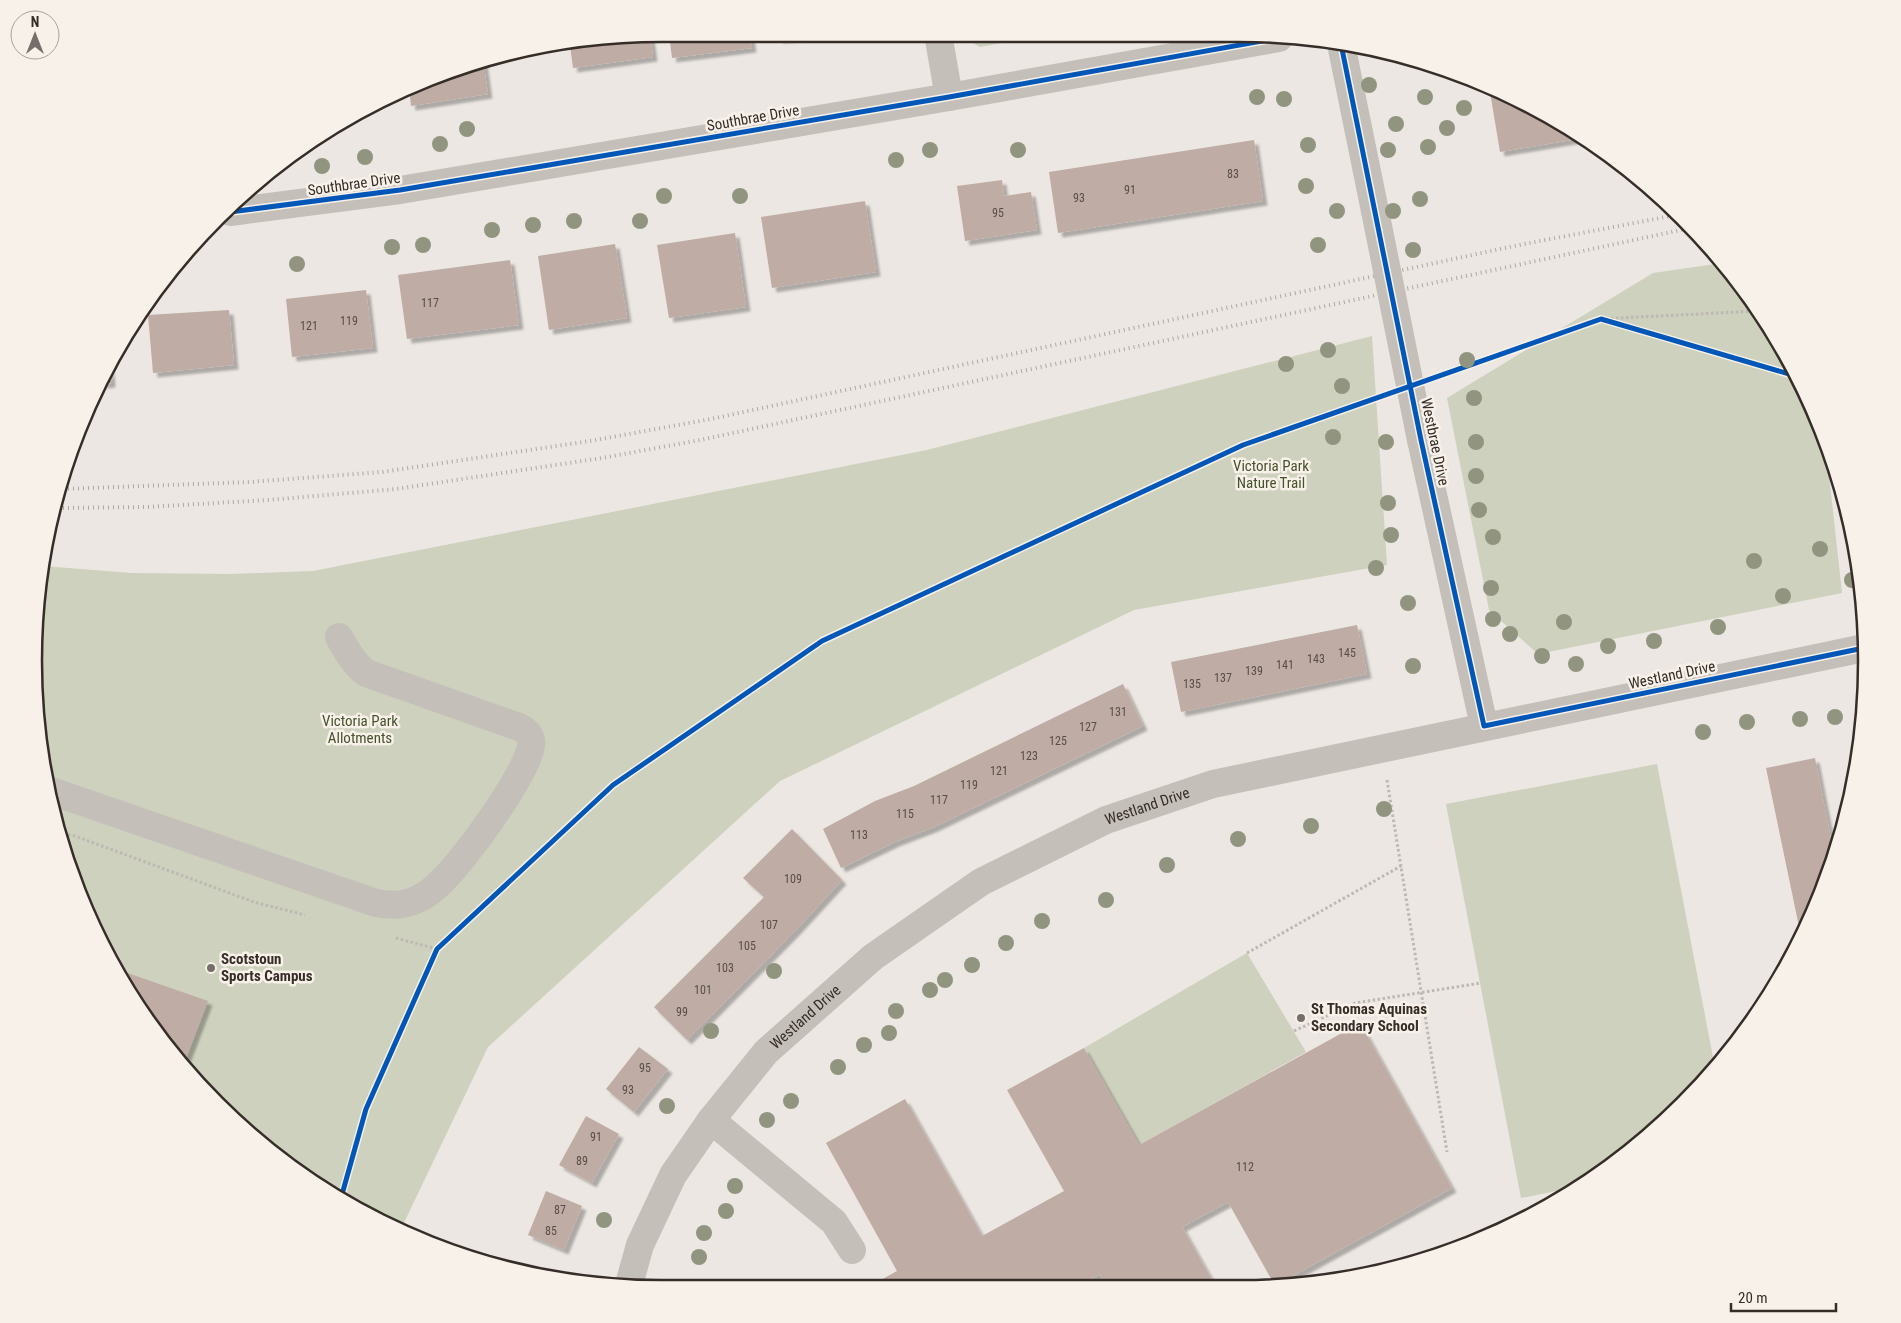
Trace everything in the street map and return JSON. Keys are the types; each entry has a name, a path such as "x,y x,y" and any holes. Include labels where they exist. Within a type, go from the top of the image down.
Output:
{"street":[{"path":"939,42 949,97"},
{"name":"Southbrae Drive","path":"237,211 420,187 949,97 1253,43"},
{"name":"Westbrae Drive","path":"1343,51 1422,440 1484,726"},
{"path":"57,793 376,903 399,906 419,898 442,882 461,861 494,814 517,776 530,751 531,739 519,727 366,673 356,666 339,637"},
{"name":"Westland Drive","path":"630,1279 640,1245 673,1175 712,1120 766,1052 866,963 981,882 1106,820 1213,784 1858,649"},
{"path":"712,1120 834,1222 852,1250"}],"path":[{"path":"1600,319 1749,311"},
{"path":"1381,748 1447,1152"},
{"path":"1247,953 1401,866"},
{"path":"1294,1031 1355,1003 1481,983"}],"green space":[{"path":"970,42 1008,42 980,47"},
{"path":"1714,264 1731,285 1776,352 1795,388 1829,472 1842,593 1538,654 1489,610 1447,398 1653,273"},
{"path":"1372,336 1387,565 1134,610 780,781 488,1047 403,1224 352,1198 285,1153 253,1127 224,1099 196,1070 170,1038 125,971 106,935 75,860 64,822 54,782 44,702 42,662 44,621 50,567 131,573 231,574 313,571 927,450"},
{"path":"1657,764 1713,1060 1648,1127 1616,1153 1562,1190 1521,1198 1446,804"},
{"path":"1247,953 1306,1052 1139,1145 1084,1048"}],"building":[{"path":"670,42 751,42 752,48 672,58"},
{"path":"651,43 653,57 573,68 570,50"},
{"path":"484,69 488,94 411,106 410,97 463,75"},
{"path":"1491,96 1549,125 1572,140 1500,152"},
{"path":"1254,140 1263,201 1058,233 1049,172"},
{"path":"1002,180 1004,196 1031,192 1037,230 965,241 957,186"},
{"path":"865,201 876,272 772,288 761,217"},
{"path":"735,233 746,307 669,318 657,245"},
{"path":"615,244 627,318 549,330 538,256"},
{"path":"510,260 519,325 407,339 398,275"},
{"path":"366,290 373,348 292,357 286,299"},
{"path":"229,310 234,365 153,373 149,315"},
{"path":"1357,625 1367,674 1181,712 1171,662"},
{"path":"1123,684 1143,726 934,827 895,842 841,868 823,829 875,801 914,786"},
{"path":"1815,758 1831,841 1826,860 1799,926 1766,768"},
{"path":"792,829 842,880 796,930 687,1040 654,1007 764,897 743,878"},
{"path":"126,972 208,1001 186,1058 170,1038"},
{"path":"1360,1023 1452,1188 1289,1278 1271,1279 1228,1202 1182,1227 1212,1280 1103,1280 1100,1274 1089,1280 881,1280 897,1271 826,1143 905,1099 982,1236 1064,1191 1007,1090 1084,1048 1139,1145"},
{"path":"639,1047 668,1069 634,1112 606,1089"},
{"path":"586,1116 619,1134 592,1183 559,1165"},
{"path":"546,1191 582,1206 564,1250 528,1235"}],"railway":[{"path":"68,489 249,482 382,472 590,441 711,419 1514,246 1669,216"},
{"path":"62,508 147,507 268,500 396,489 602,458 700,440 1682,230"}],"cycle path":[{"path":"237,211 400,190 949,97 1253,43"},
{"path":"1342,51 1421,440 1484,726 1858,649"},
{"path":"343,1192 366,1109 437,949 613,785 822,641 1243,445 1601,319 1787,373"}],"place":[{"name":"Scotstoun Sports Campus","path":"211,968"},
{"name":"St Thomas Aquinas Secondary School","path":"1301,1018"}],"park label":[{"name":"Victoria Park Nature Trail","path":"1271,474"},
{"name":"Victoria Park Allotments","path":"360,730"}]}
